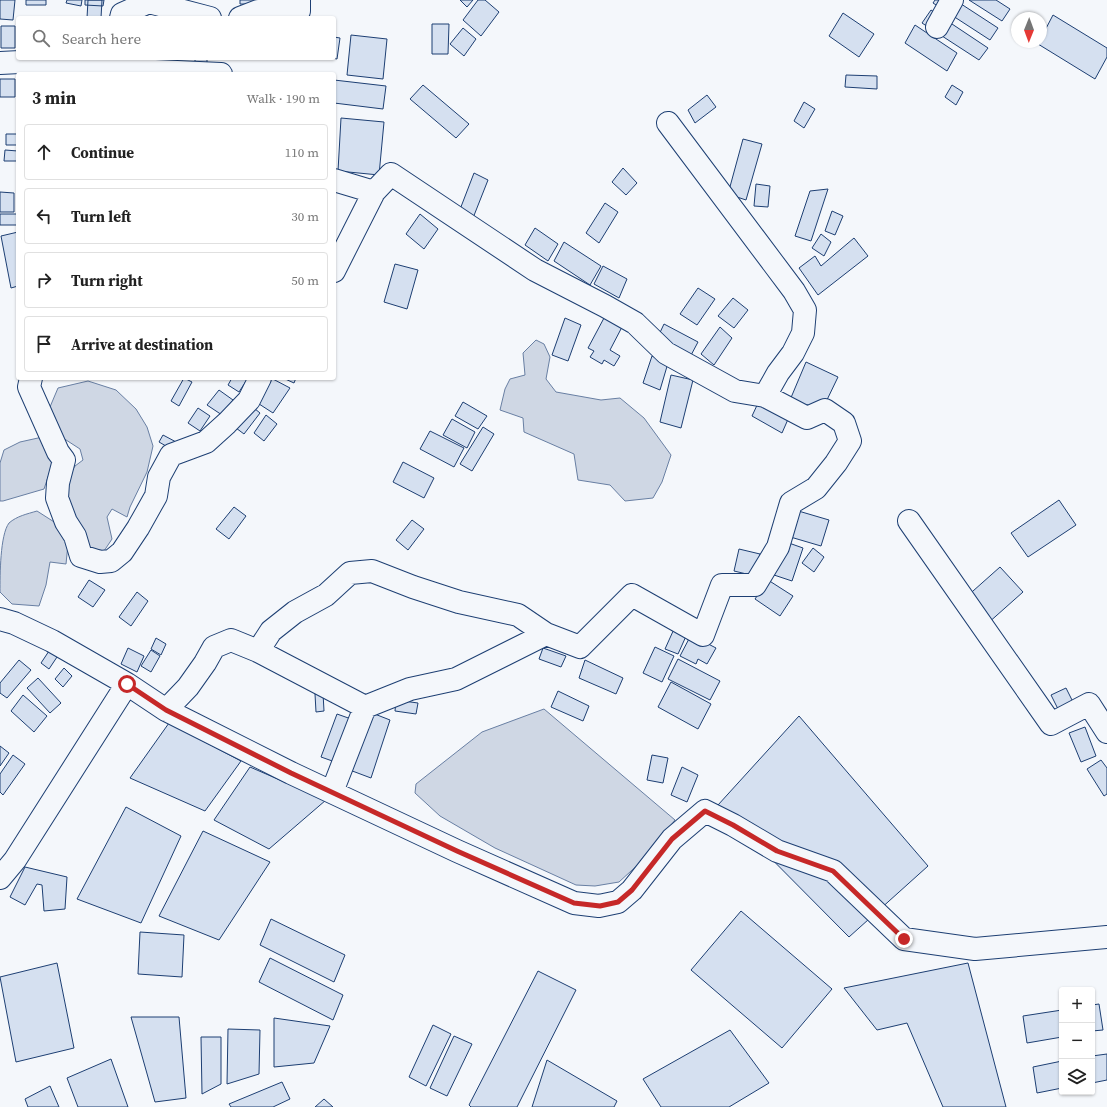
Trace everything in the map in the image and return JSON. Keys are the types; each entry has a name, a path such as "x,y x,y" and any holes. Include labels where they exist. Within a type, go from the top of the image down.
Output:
{"street":[{"path":"245,16 258,11 299,11 299,0"},
{"path":"937,27 952,0"},
{"path":"122,16 122,14 149,2 202,16"},
{"path":"0,63 112,63 201,72"},
{"path":"668,123 794,291 805,310 803,333 793,353 778,373 765,396"},
{"path":"258,651 272,631 295,612 326,595 350,573 372,571 413,587 459,602 518,615 546,634 580,647 632,595 703,635 722,585 755,585 778,547 791,503 816,488 836,463 850,441 844,423 825,410 807,418 765,396 735,391 666,353 635,323 535,270 391,174 374,192 336,267"},
{"path":"336,181 374,192"},
{"path":"31,380 29,387 58,452 64,460 58,483 57,498 63,516 75,536 81,556 100,562 110,561 122,552 138,528 156,496 159,477 171,455 206,442 249,400 259,380"},
{"path":"909,520 1050,724 1089,704 1107,732"},
{"path":"0,619 14,623 52,641 127,684 166,710 291,773 457,851 574,903 600,906 618,902 632,890 672,839 705,811 733,825 777,851 833,871 904,939 975,949 1107,937"},
{"path":"332,792 365,707 410,689 456,679 546,634"},
{"path":"166,710 188,687 206,663 214,648 231,640 258,651 365,707"},
{"path":"0,878 7,856 127,684"}],"shaded area":[{"path":"536,340 544,344 550,357 546,379 556,392 601,400 620,398 644,418 671,455 662,482 653,498 625,501 610,485 578,480 574,454 524,432 523,418 500,410 505,389 510,379 525,375 523,353"},
{"path":"88,381 116,390 136,409 147,427 153,446 147,472 130,507 127,517 112,509 107,517 112,539 104,551 91,549 81,529 65,513 68,478 75,466 83,460 80,449 63,438 47,414 58,388"},
{"path":"47,436 52,465 44,489 0,501 0,463 4,450 20,442"},
{"path":"37,511 62,527 69,534 66,564 50,562 46,585 39,606 12,604 0,592 1,556 4,536 9,523 22,516"},
{"path":"544,709 675,820 643,860 619,882 595,886 576,885 495,848 440,816 415,793 416,784 482,732"}],"building":[{"path":"0,0 15,0 13,20 0,19"},
{"path":"26,0 46,0 46,5 26,5"},
{"path":"67,0 82,0 81,6 66,3"},
{"path":"85,0 104,0 103,6 85,5"},
{"path":"88,0 102,0 101,16 87,16"},
{"path":"240,0 289,0 289,5 240,4"},
{"path":"460,0 473,0 467,7"},
{"path":"478,0 485,0 499,12 481,36 463,20"},
{"path":"935,0 955,0 998,28 990,40 933,3"},
{"path":"969,0 996,0 1010,9 1002,21"},
{"path":"931,10 988,48 979,60 922,23"},
{"path":"843,13 874,34 859,57 829,36"},
{"path":"1053,15 1107,48 1107,57 1095,79 1045,48 1047,48 1047,26"},
{"path":"432,24 449,24 448,54 432,54"},
{"path":"915,25 957,53 947,71 905,43"},
{"path":"1,26 15,26 15,48 1,48"},
{"path":"463,28 476,39 464,56 450,44"},
{"path":"351,35 387,39 383,79 347,75"},
{"path":"336,37 340,38 336,59"},
{"path":"195,60 207,60 207,63 195,63"},
{"path":"846,75 877,76 877,89 845,87"},
{"path":"0,79 15,79 15,97 0,97"},
{"path":"336,80 386,86 383,109 336,103"},
{"path":"423,85 469,124 456,138 410,99"},
{"path":"952,85 963,92 956,105 945,97"},
{"path":"707,95 716,107 695,123 688,110"},
{"path":"804,102 815,109 804,128 794,121"},
{"path":"341,118 384,122 379,175 338,171"},
{"path":"6,134 16,134 16,145 6,145"},
{"path":"743,139 762,144 746,200 728,194"},
{"path":"5,150 16,151 16,161 4,161"},
{"path":"623,168 637,183 626,195 612,182"},
{"path":"474,173 488,180 473,218 459,212"},
{"path":"756,184 770,186 768,207 754,206"},
{"path":"828,189 811,241 795,236 810,191"},
{"path":"0,192 14,193 14,212 0,212"},
{"path":"605,203 618,212 599,243 586,233"},
{"path":"832,211 843,216 835,235 825,231"},
{"path":"0,214 16,214 16,225 0,225"},
{"path":"420,214 438,229 424,249 406,234"},
{"path":"535,228 558,244 548,261 525,245"},
{"path":"16,232 16,287 11,288 1,236"},
{"path":"821,234 831,242 824,256 812,248"},
{"path":"854,238 868,256 818,295 799,268 815,256 821,266"},
{"path":"564,242 601,266 590,285 554,261"},
{"path":"395,264 418,270 407,309 384,302"},
{"path":"603,266 627,279 619,298 594,284"},
{"path":"698,288 715,299 697,325 680,314"},
{"path":"733,298 748,310 734,328 718,316"},
{"path":"565,318 581,325 568,361 552,355"},
{"path":"604,318 622,327 610,350 620,356 614,366 604,360 602,364 590,357 594,351 588,348"},
{"path":"664,324 698,342 689,359 656,341"},
{"path":"720,327 732,338 714,365 701,354"},
{"path":"652,356 668,363 660,390 643,383"},
{"path":"806,362 838,377 825,404 816,415 790,400"},
{"path":"671,375 693,380 681,428 660,422"},
{"path":"183,380 192,382 179,406 171,401"},
{"path":"231,380 247,380 239,392 228,385"},
{"path":"270,380 275,380 290,388 273,413 256,402"},
{"path":"287,380 295,380 294,383"},
{"path":"219,390 233,400 222,415 207,405"},
{"path":"759,401 789,417 782,433 752,416"},
{"path":"463,402 487,416 478,429 455,416"},
{"path":"249,404 260,413 244,434 232,425"},
{"path":"198,408 210,416 200,431 188,423"},
{"path":"266,415 277,424 264,441 254,433"},
{"path":"452,419 475,432 467,448 443,435"},
{"path":"483,427 494,434 472,471 460,464"},
{"path":"430,431 464,448 454,467 420,449"},
{"path":"163,435 178,443 173,450 159,442"},
{"path":"403,462 434,478 424,498 393,482"},
{"path":"1059,500 1076,525 1028,557 1011,533"},
{"path":"234,507 246,516 229,539 216,529"},
{"path":"795,510 829,520 821,546 787,536"},
{"path":"412,520 424,529 408,550 396,540"},
{"path":"786,542 803,548 792,581 774,575"},
{"path":"813,548 824,557 814,572 802,563"},
{"path":"739,549 760,554 755,576 734,571"},
{"path":"1000,567 1023,592 987,624 964,599"},
{"path":"89,580 105,590 93,607 78,597"},
{"path":"768,580 793,596 780,616 755,599"},
{"path":"137,592 148,601 131,626 119,617"},
{"path":"674,629 687,634 678,654 665,649"},
{"path":"691,635 716,648 707,664 698,659 696,664 680,656"},
{"path":"156,638 166,644 161,655 151,649"},
{"path":"655,647 674,656 662,682 643,673"},
{"path":"51,648 59,654 49,669 41,663"},
{"path":"128,648 144,656 137,672 121,664"},
{"path":"543,648 566,656 561,667 539,659"},
{"path":"151,650 160,656 151,672 141,666"},
{"path":"678,659 720,681 710,700 668,679"},
{"path":"19,660 31,670 7,698 0,693 0,683"},
{"path":"585,660 623,678 616,694 579,678"},
{"path":"64,668 72,676 63,687 55,679"},
{"path":"38,678 61,703 50,713 27,688"},
{"path":"671,682 711,704 698,729 658,707"},
{"path":"1066,688 1082,720 1067,727 1051,695"},
{"path":"558,691 589,706 583,721 551,707"},
{"path":"323,693 324,711 316,712 315,694"},
{"path":"23,695 47,716 34,732 11,711"},
{"path":"396,700 418,703 416,714 395,711"},
{"path":"367,711 390,720 371,778 347,769"},
{"path":"337,714 354,720 338,763 321,757"},
{"path":"799,716 928,866 849,937 718,805"},
{"path":"169,723 241,761 205,811 130,778"},
{"path":"1085,727 1096,756 1081,762 1069,733"},
{"path":"0,746 9,753 0,766"},
{"path":"13,755 25,764 3,795 0,792 0,774"},
{"path":"652,755 668,758 663,783 647,780"},
{"path":"1101,760 1107,768 1107,794 1104,796 1087,769"},
{"path":"250,767 326,800 269,849 214,820"},
{"path":"682,767 698,775 687,802 671,795"},
{"path":"126,807 181,836 141,923 77,899"},
{"path":"203,831 270,862 219,940 159,916"},
{"path":"25,867 67,877 65,909 44,911 42,885 37,884 25,905 10,897"},
{"path":"741,911 832,989 782,1048 691,970"},
{"path":"271,919 345,955 334,982 260,945"},
{"path":"140,932 184,935 182,977 138,974"},
{"path":"270,958 343,995 333,1020 259,982"},
{"path":"57,963 74,1048 16,1062 0,977"},
{"path":"968,963 1006,1107 943,1107 907,1023 877,1030 844,988"},
{"path":"538,971 576,990 517,1107 471,1107 469,1105"},
{"path":"1099,1004 1103,1030 1095,1031 1095,1005"},
{"path":"1059,1010 1059,1038 1027,1043 1023,1016"},
{"path":"131,1017 179,1017 186,1098 155,1102"},
{"path":"274,1018 330,1026 314,1063 274,1067"},
{"path":"433,1025 451,1034 426,1086 409,1077"},
{"path":"228,1029 260,1030 259,1074 227,1084"},
{"path":"730,1030 769,1083 729,1107 661,1107 643,1079"},
{"path":"454,1036 472,1044 447,1096 430,1088"},
{"path":"201,1037 221,1037 221,1084 202,1094"},
{"path":"1107,1054 1107,1080 1095,1082 1095,1056"},
{"path":"111,1059 128,1107 78,1107 67,1078"},
{"path":"547,1060 617,1101 614,1107 532,1107"},
{"path":"1059,1062 1059,1089 1037,1093 1033,1067"},
{"path":"282,1082 290,1099 273,1107 231,1107 229,1104"},
{"path":"50,1086 59,1107 28,1107 25,1099"},
{"path":"324,1099 333,1107 315,1107"}],"route":[{"path":"127,684 166,710 291,773 457,851 574,903 600,906 618,902 632,890 672,839 705,811 733,825 777,851 833,871 904,939"}]}
